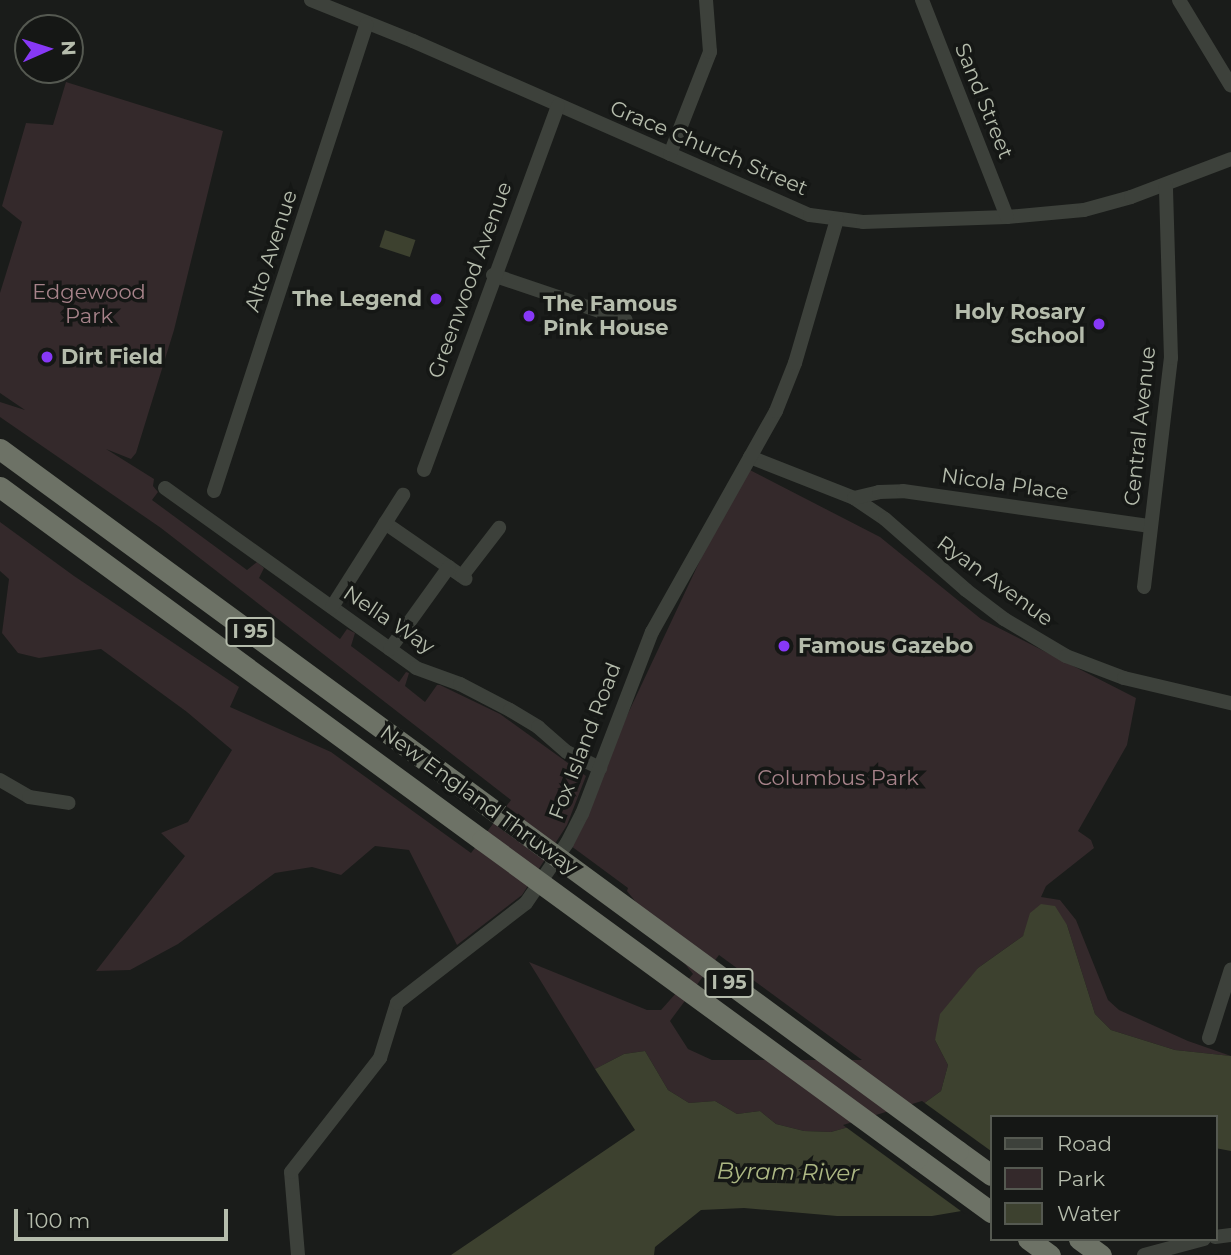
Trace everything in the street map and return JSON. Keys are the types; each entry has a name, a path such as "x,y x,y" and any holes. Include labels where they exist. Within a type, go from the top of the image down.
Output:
{"highway":[{"name":"New England Thruway","path":"0,449 990,1174"},
{"name":"New England Thruway","path":"0,487 990,1211"},
{"path":"1031,1241 1050,1255"},
{"path":"1082,1241 1101,1255"}],"street":[{"name":"Grace Church Street","path":"311,0 810,215 863,222 1007,217 1084,210 1166,185 1231,159"},
{"path":"670,154 710,52 706,0"},
{"name":"Sand Street","path":"922,0 1007,217"},
{"path":"1179,0 1231,86"},
{"name":"Alto Avenue","path":"214,491 367,23"},
{"name":"Greenwood Avenue","path":"424,470 493,275 558,106"},
{"name":"Central Avenue","path":"1144,587 1149,526 1171,358 1166,185"},
{"name":"Fox Island Road","path":"298,1255 290,1172 380,1058 397,1003 442,965 527,903 567,843 600,768 652,632 776,411 795,363 837,219"},
{"path":"493,275 626,320"},
{"name":"Ryan Avenue","path":"750,457 855,498 885,519 965,590 1004,619 1066,656 1124,678 1229,698"},
{"name":"Nella Way","path":"165,488 416,668 460,684 510,710 538,727 567,752 600,768"},
{"name":"Nicola Place","path":"855,498 879,492 903,491 1149,526"},
{"path":"332,607 403,495"},
{"path":"385,523 464,578 499,528"},
{"path":"390,649 449,567"},
{"path":"0,780 29,797 69,803"},
{"path":"1209,1038 1231,970"},
{"path":"1144,1255 1196,1241"}],"green space":[{"name":"Edgewood Park","path":"65,84 72,84 223,131 174,330 136,453 131,459 106,449 154,479 153,486 158,492 152,500 247,570 257,562 264,568 259,578 340,639 347,629 355,633 351,646 399,682 406,672 409,673 405,686 425,702 437,685 440,685 500,714 586,776 567,825 522,895 457,945 409,850 375,846 341,875 312,867 275,873 178,944 130,970 96,971 185,856 161,833 188,822 232,750 187,712 101,649 39,658 18,653 2,633 9,579 0,571 0,522 74,576 239,687 230,707 331,752 471,853 511,800 161,528 0,417 0,402 25,410 0,393 0,293 22,222 2,206 26,123 53,125"},
{"name":"Columbus Park","path":"744,467 880,537 981,619 1136,698 1127,745 1078,831 1091,840 1094,848 1046,886 1041,897 1060,900 1076,920 1108,1000 1119,1010 1188,1041 1231,1056 1175,1050 1111,1030 1095,1014 1067,925 1035,909 1023,936 978,968 935,1040 948,1065 941,1091 919,1107 831,1132 804,1131 776,1124 760,1111 737,1114 715,1101 689,1103 668,1090 645,1051 624,1054 595,1069 529,962 647,1010 661,1010 693,974 627,891 628,888 567,843","holes":["719,955 862,1060 712,1060 688,1049 670,1021"]}],"water":[{"path":"385,230 415,240 410,257 379,247"},
{"name":"Byram River","path":"1041,904 1055,906 1067,925 1095,1014 1111,1030 1175,1050 1231,1056 1231,1151 1217,1148 1217,1115 990,1115 990,1206 932,1216 837,1216 744,1208 701,1210 655,1247 654,1255 451,1255 635,1130 595,1069 624,1054 645,1051 668,1090 689,1103 715,1101 737,1114 760,1111 776,1124 804,1131 831,1132 919,1107 941,1091 948,1065 935,1040 940,1014 978,968 1023,936 1030,913"}],"pier":[{"path":"922,1101 990,1150 990,1210 965,1214 843,1125"}],"place":[{"name":"The Legend","path":"436,299"},
{"name":"The Famous Pink House","path":"529,316"},
{"name":"Holy Rosary School","path":"1099,324"},
{"name":"Dirt Field","path":"47,357"},
{"name":"Famous Gazebo","path":"784,646"}]}
